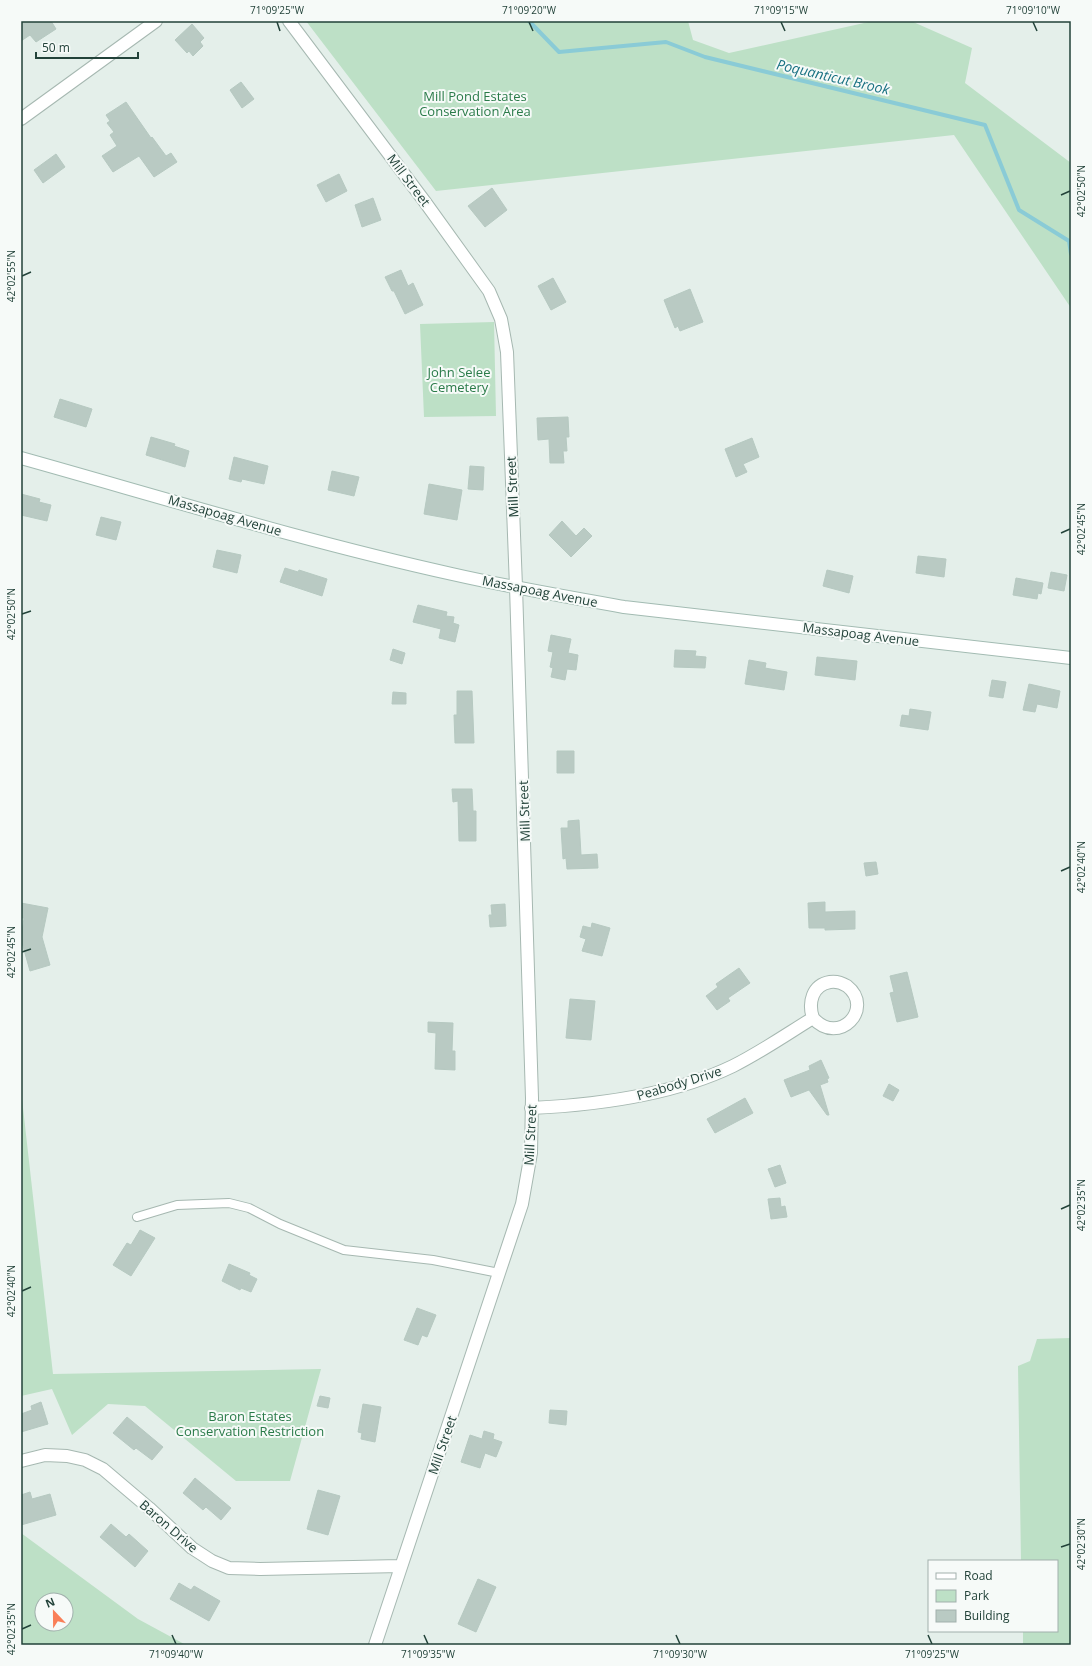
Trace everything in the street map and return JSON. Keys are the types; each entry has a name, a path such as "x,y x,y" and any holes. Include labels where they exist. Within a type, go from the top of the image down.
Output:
{"street":[{"path":"21,119 156,21"},
{"name":"Mill Street","path":"289,21 425,202 489,291 499,313 507,352 528,958 532,1108 531,1153 522,1204 400,1566 375,1645"},
{"name":"Massapoag Avenue","path":"21,458 338,546 453,575 624,607 1071,658"},
{"name":"Peabody Drive","path":"532,1108 574,1106 618,1100 705,1078 760,1052 814,1018"},
{"name":"Baron Drive","path":"21,1462 45,1455 67,1456 85,1460 103,1469 149,1508 192,1548 212,1561 229,1568 260,1569 400,1566"}],"lane":[{"path":"137,1217 177,1205 229,1203 250,1208 280,1224 344,1250 433,1260 499,1273"}],"green space":[{"name":"Mill Pond Estates Conservation Area","path":"306,21 688,21 693,40 729,53 873,21 911,21 972,48 965,83 1071,163 1071,308 954,135 436,191"},
{"name":"John Selee Cemetery","path":"494,322 496,416 424,417 420,324"},
{"name":"Baron Estates Conservation Restriction","path":"21,1099 53,1374 321,1369 290,1481 236,1481 145,1406 108,1404 72,1435 52,1389 21,1396"},
{"path":"1071,1338 1071,1645 1023,1645 1023,1632 1058,1632 1058,1560 1021,1560 1018,1366 1030,1361 1037,1339"},
{"path":"21,1533 138,1619 186,1645 21,1645"}],"building":[{"path":"21,21 51,21 56,29 36,42 30,35 21,41"},
{"path":"192,24 204,38 200,42 203,46 193,56 189,51 187,53 175,40"},
{"path":"241,82 254,99 242,108 230,90"},
{"path":"126,102 151,138 152,137 166,156 171,153 177,162 154,177 139,156 113,172 102,156 117,146 110,135 114,132 107,123 110,121 106,115"},
{"path":"56,154 65,167 43,183 34,170"},
{"path":"339,174 347,191 326,202 317,185"},
{"path":"492,188 507,210 485,227 468,206"},
{"path":"373,198 381,220 362,227 355,205"},
{"path":"401,270 408,286 413,283 423,305 405,314 394,291 392,291 385,277"},
{"path":"553,278 566,302 551,310 538,286"},
{"path":"690,289 703,322 680,331 678,326 675,328 664,300"},
{"path":"60,399 92,409 86,427 54,417"},
{"path":"568,417 569,437 566,437 567,451 563,451 564,463 550,463 549,439 538,440 537,418"},
{"path":"151,437 175,444 174,446 189,451 185,467 146,455"},
{"path":"752,438 759,457 743,464 747,472 736,477 725,449"},
{"path":"234,457 268,466 264,484 242,479 241,482 229,479"},
{"path":"470,466 484,467 483,490 468,489"},
{"path":"332,471 359,477 354,496 328,490"},
{"path":"429,484 462,490 457,520 424,514"},
{"path":"21,494 40,499 39,502 51,505 47,521 21,515"},
{"path":"101,517 121,522 116,540 96,535"},
{"path":"562,521 576,536 584,528 592,536 571,557 549,535"},
{"path":"217,550 241,555 237,573 213,567"},
{"path":"918,556 946,559 944,577 916,573"},
{"path":"285,568 298,572 299,570 327,579 322,596 280,582"},
{"path":"827,570 853,576 849,593 823,586"},
{"path":"1051,572 1067,575 1064,591 1048,588"},
{"path":"1016,578 1043,583 1041,594 1038,593 1037,599 1013,595"},
{"path":"418,605 447,612 446,616 454,617 453,623 459,625 455,642 439,638 441,629 413,622"},
{"path":"551,635 571,639 568,653 578,655 576,670 567,669 565,680 551,677 553,668 550,667 553,652 548,651"},
{"path":"393,649 405,653 402,664 390,660"},
{"path":"675,650 696,651 695,656 706,657 705,668 674,667"},
{"path":"817,657 857,661 855,680 815,675"},
{"path":"749,660 766,663 765,668 787,672 784,690 745,684"},
{"path":"992,680 1006,682 1003,698 989,696"},
{"path":"1029,684 1060,691 1057,708 1037,704 1035,712 1023,710"},
{"path":"457,691 472,691 474,743 455,743 454,715 457,715"},
{"path":"393,692 406,693 406,704 392,704"},
{"path":"910,709 931,712 928,730 900,726 902,715 909,716"},
{"path":"557,751 574,751 574,773 557,773"},
{"path":"452,789 472,789 473,811 476,811 476,841 459,841 458,801 453,802"},
{"path":"579,820 581,855 597,854 598,868 567,869 566,858 563,859 561,828 568,828 568,821"},
{"path":"876,862 878,874 866,876 864,863"},
{"path":"825,902 825,912 855,911 855,929 825,930 825,928 809,928 808,903"},
{"path":"21,903 48,908 42,937 50,965 30,971 21,939 24,918 21,918"},
{"path":"505,904 506,926 490,927 489,915 492,915 491,905"},
{"path":"592,923 610,928 602,956 582,951 586,939 580,937 583,926 591,928"},
{"path":"739,968 750,983 728,998 730,1001 717,1010 706,996 718,987 716,984"},
{"path":"907,972 918,1017 897,1022 890,993 894,992 890,976"},
{"path":"570,999 595,1001 591,1040 566,1038"},
{"path":"428,1022 453,1023 452,1051 455,1051 455,1070 435,1069 436,1033 428,1032"},
{"path":"821,1060 829,1078 827,1079 828,1082 820,1085 829,1115 827,1115 809,1090 791,1097 784,1080 810,1070 809,1066"},
{"path":"889,1084 899,1090 893,1101 883,1096"},
{"path":"745,1098 753,1113 715,1133 707,1119"},
{"path":"780,1165 786,1183 775,1187 768,1169"},
{"path":"780,1198 781,1207 785,1206 787,1217 771,1219 768,1199"},
{"path":"140,1230 155,1238 131,1276 113,1265 127,1243 131,1245"},
{"path":"229,1264 250,1273 249,1275 257,1279 251,1292 241,1288 240,1290 222,1281"},
{"path":"417,1308 436,1315 427,1337 422,1335 418,1345 404,1340"},
{"path":"320,1396 330,1398 328,1408 317,1406"},
{"path":"41,1402 48,1424 21,1432 21,1414 32,1410 31,1406"},
{"path":"363,1404 381,1407 375,1442 361,1439 362,1433 358,1432"},
{"path":"550,1410 567,1411 566,1425 549,1423"},
{"path":"127,1417 163,1447 152,1460 136,1448 134,1450 113,1433"},
{"path":"484,1431 494,1434 493,1439 502,1442 496,1457 485,1453 480,1468 461,1462 470,1435 482,1439"},
{"path":"195,1478 231,1508 221,1520 206,1507 203,1510 183,1493"},
{"path":"318,1490 340,1496 328,1535 307,1529"},
{"path":"30,1492 32,1499 50,1494 56,1515 21,1525 21,1495"},
{"path":"111,1524 126,1537 129,1534 148,1551 135,1567 100,1537"},
{"path":"478,1579 496,1587 476,1632 458,1624"},
{"path":"179,1583 191,1590 194,1586 220,1601 209,1621 170,1599"}],"waterway":[{"name":"Poquanticut Brook","path":"529,21 559,52 666,42 705,57 985,125 1019,210 1069,241 1071,254"}]}
